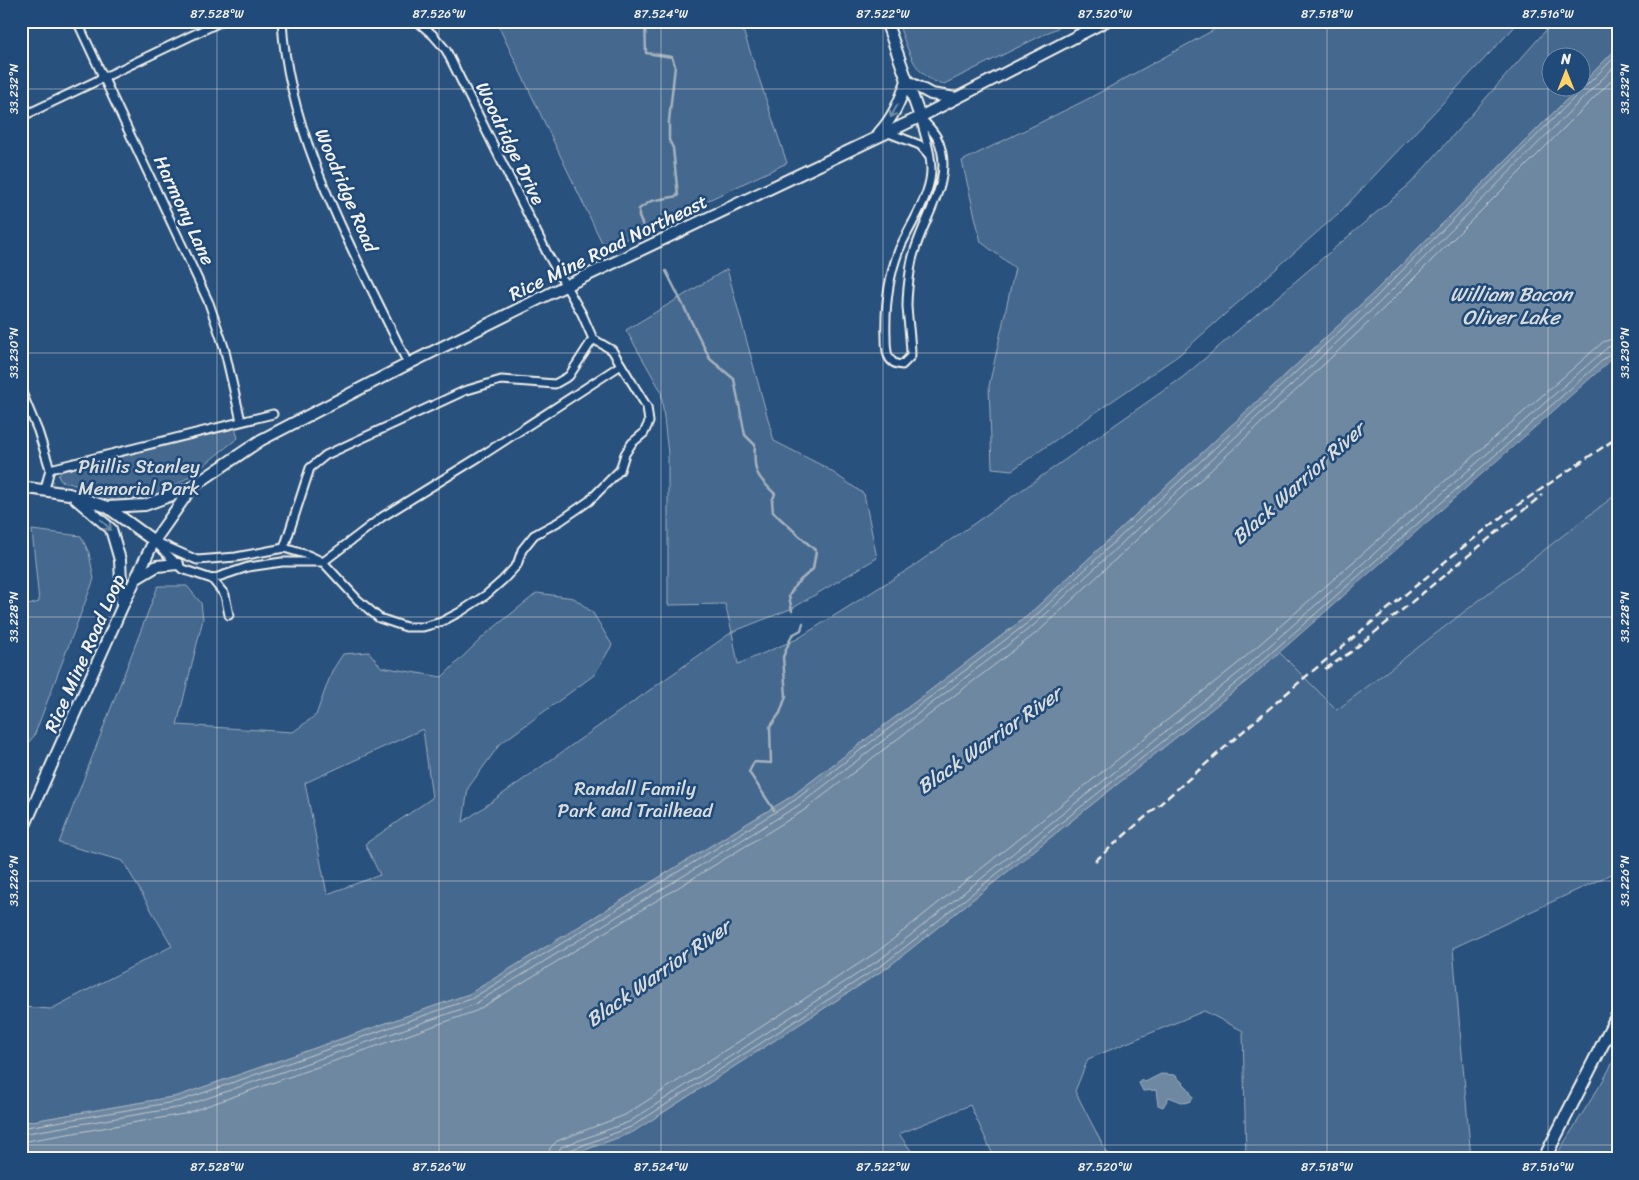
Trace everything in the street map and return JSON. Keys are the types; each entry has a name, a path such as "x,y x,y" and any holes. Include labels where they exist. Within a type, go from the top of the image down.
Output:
{"main road":[{"path":"886,21 920,117"},
{"name":"Rice Mine Road Northeast","path":"154,541 192,487 261,440 564,286 920,117 1106,21"},
{"path":"907,81 931,94 956,98"},
{"path":"875,137 888,123 900,102 907,81"},
{"path":"21,487 46,489 69,494 107,507 154,541"},
{"path":"107,507 145,505 192,487"},
{"path":"69,494 112,529 120,560 122,607"},
{"name":"Rice Mine Road Loop","path":"21,834 122,607 154,541"},
{"path":"136,578 157,566 178,564"},
{"path":"1544,1159 1618,1014"}],"street":[{"name":"Harmony Lane","path":"77,21 209,302 224,347 241,421"},
{"path":"21,117 222,21"},
{"name":"Woodridge Road","path":"282,21 293,92 308,146 408,364"},
{"name":"Woodridge Drive","path":"417,21 440,42 456,68 564,286 582,314 593,339"},
{"path":"920,117 936,137 942,153 941,185 918,240 912,262 907,308 911,356 902,365 896,365 890,360 886,351 886,311 890,278 899,250 925,198 932,170 920,117"},
{"path":"886,132 920,145 930,157"},
{"path":"154,541 197,560 236,557 284,548 323,562 358,600 379,618 406,627 423,627 442,622 480,599 503,580 517,566 522,550 534,535 589,501 620,470 625,454 632,444 644,433 649,422 647,407 612,350 593,339 569,376 554,384 502,380 464,391 326,455 310,468 284,548"},
{"path":"154,541 182,569 212,578 248,567 282,562 323,562 382,517 621,366"},
{"path":"21,390 38,430 50,469 46,489"},
{"path":"50,469 273,414"},
{"path":"212,578 225,594 229,615"}],"shaded area":[{"path":"1618,354 1618,493 1337,710 1279,652"}],"green space":[{"path":"496,21 740,21 787,163 605,249"},
{"path":"897,21 1071,21 944,84 925,76 918,69"},
{"path":"1230,21 1520,21 1341,211 1179,355 1012,470 992,468 989,386 1015,268 981,242 962,161 1084,101"},
{"name":"Randall Family Park and Trailhead","path":"1554,21 1618,21 1618,47 1592,74 1592,48 1542,48 1542,98 1568,98 1370,296 1026,617 792,796 469,994 178,1096 21,1123 21,1007 51,1009 172,946 123,861 59,843 158,586 187,586 201,603 203,619 177,725 293,732 316,715 332,671 343,654 369,652 381,667 442,677 486,634 537,593 574,598 593,613 612,645 594,675 500,744 468,788 463,822 732,632 738,664 797,639 912,567 1183,377 1411,183","holes":["423,729 432,798 365,844 380,875 327,894 305,783"]},
{"path":"727,269 774,441 825,467 864,494 877,558 793,608 732,632 725,604 668,605 668,454 661,391 626,330"},
{"name":"Phillis Stanley Memorial Park","path":"235,428 238,438 184,480 169,490 153,497 138,501 116,501 61,481 58,476 62,471"},
{"path":"1618,493 1618,871 1453,948 1471,1159 1246,1159 1243,1031 1204,1011 1088,1059 1075,1091 1110,1159 995,1159 970,1105 899,1134 917,1159 561,1159 633,1132 888,967 1248,680 1279,652 1337,710"},
{"path":"32,530 81,536 89,553 94,579 34,736 21,751 21,607 39,602"},
{"path":"1618,1052 1618,1159 1554,1159 1604,1079"}],"water":[{"name":"William Bacon Oliver Lake","path":"1618,47 1618,354 1248,680 888,967 633,1132 561,1159 21,1159 21,1123 178,1096 469,994 792,796 1026,617 1370,296 1568,98 1592,98 1592,74"},
{"path":"1161,1074 1175,1075 1188,1088 1193,1098 1191,1101 1184,1103 1169,1097 1163,1107 1158,1105 1156,1090 1143,1091 1139,1083 1142,1079 1145,1082"}],"waterway":[{"path":"644,228 639,217 639,209 651,201 678,196 673,148 669,140 669,121 675,66 672,57 646,53 645,21"},
{"path":"666,271 710,359 734,379 745,435 755,445 755,467 760,477 775,494 772,501 773,512 816,551 813,569 796,584 789,596 792,611"},
{"path":"774,810 749,772 754,762 771,763 770,727 780,713 786,696 783,657 792,635 801,630 803,623"}],"railway":[{"path":"1095,861 1303,679 1452,556 1509,511 1618,437"},
{"path":"1325,669 1351,652 1542,495"}],"water label":[{"name":"Black Warrior River","path":"1298,483"},
{"name":"Black Warrior River","path":"989,740"},
{"name":"Black Warrior River","path":"658,973"}]}
